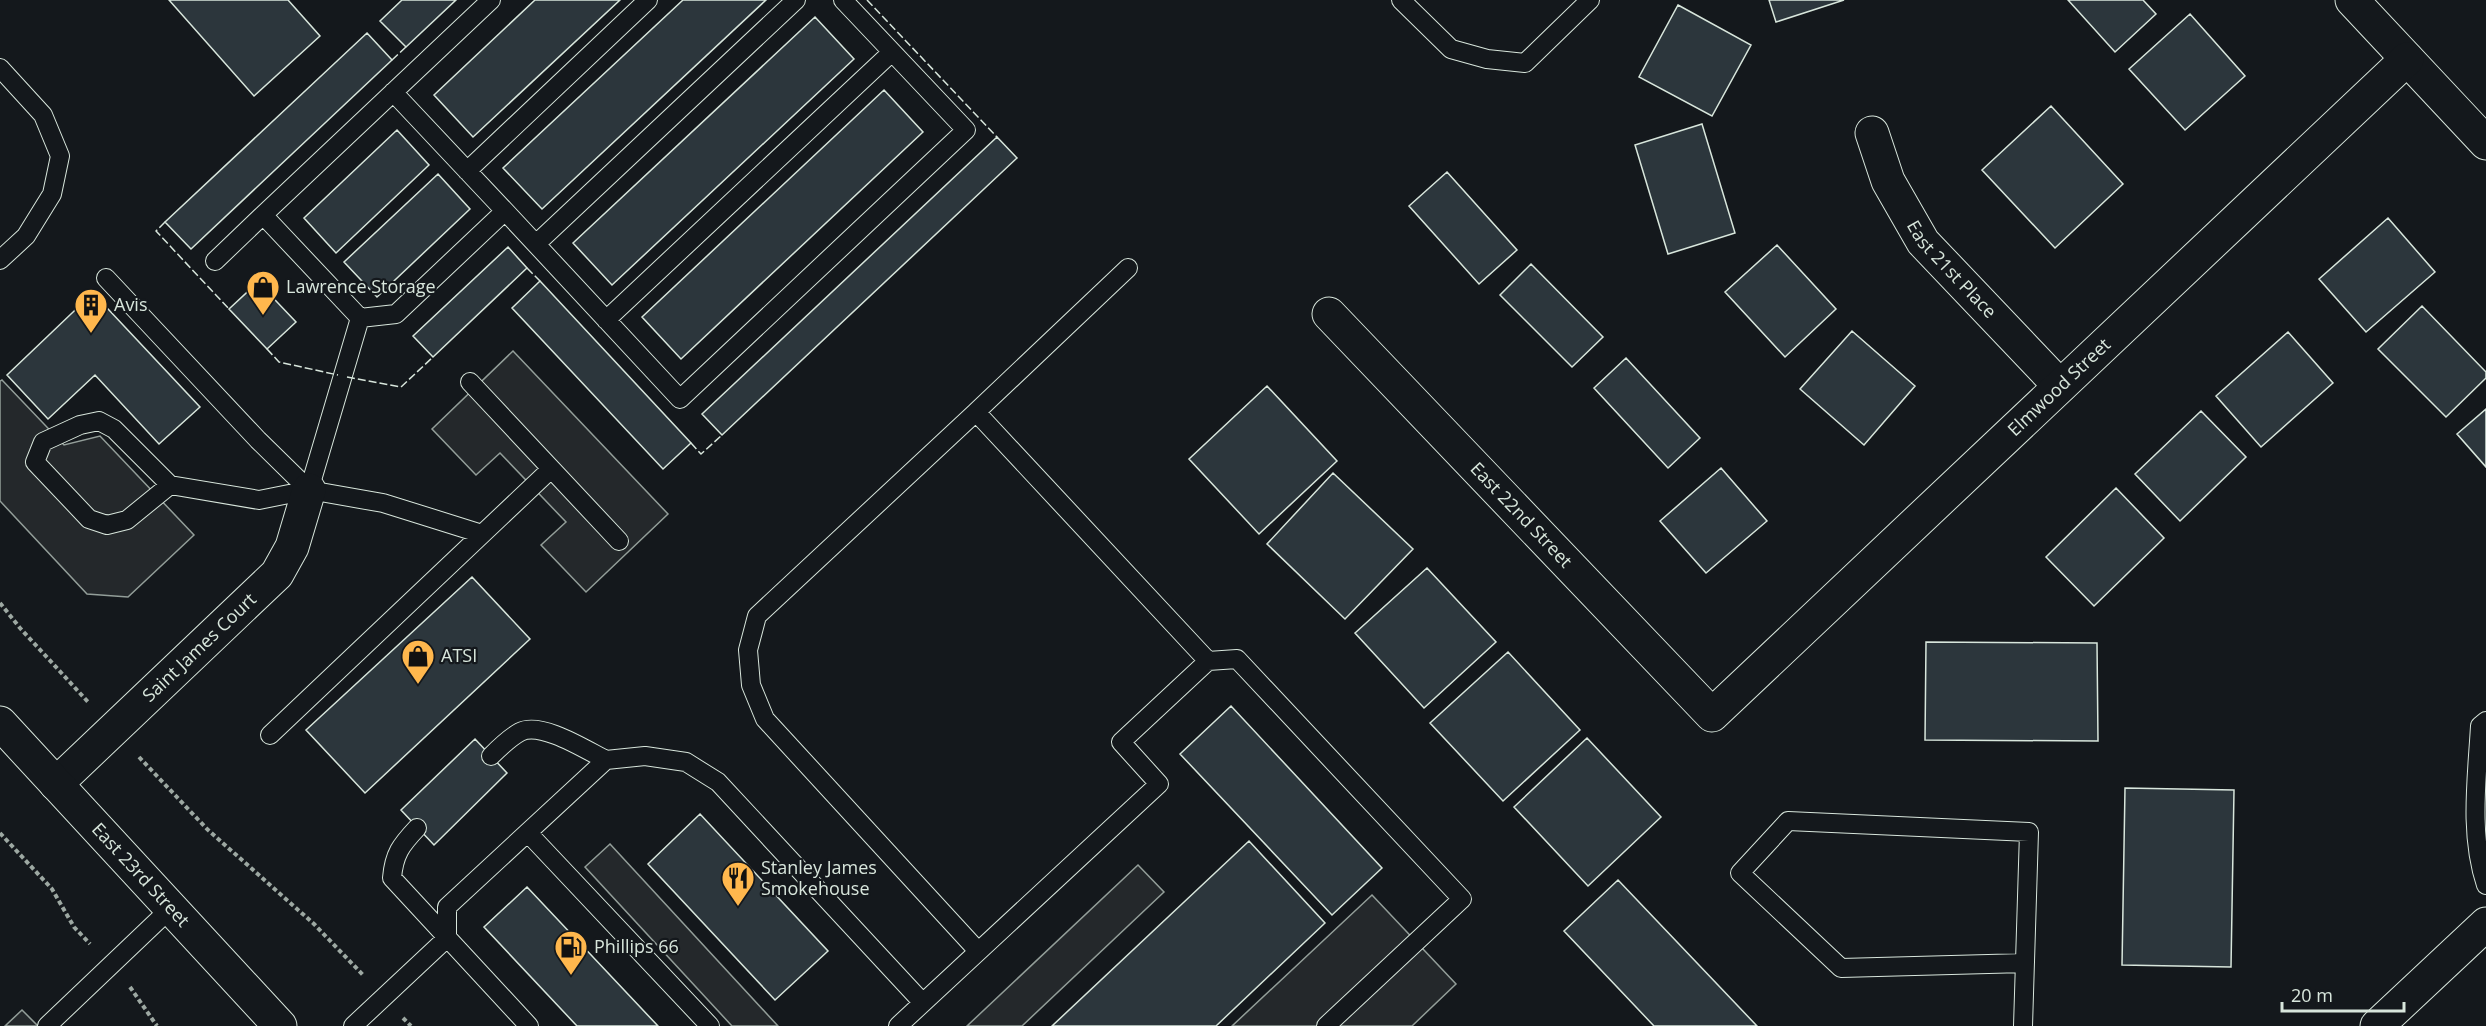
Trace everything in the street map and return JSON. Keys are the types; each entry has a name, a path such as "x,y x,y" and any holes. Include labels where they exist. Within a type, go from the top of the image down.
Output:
{"street":[{"path":"2352,0 2486,143"},
{"name":"Elmwood Street","path":"1712,715 2407,59"},
{"name":"East 21st Place","path":"1872,134 1888,181 1923,242 2060,387"},
{"name":"East 22nd Street","path":"1329,314 1712,715"},
{"name":"Saint James Court","path":"56,784 277,574 292,547 309,490"},
{"name":"East 23rd Street","path":"0,723 280,1026"},
{"path":"2377,1026 2486,924"}],"lane":[{"path":"215,261 491,0"},
{"path":"467,171 648,0"},
{"path":"536,244 796,0"},
{"path":"393,92 680,399 966,130 843,0"},
{"path":"1401,0 1451,49 1487,60 1525,63 1590,0"},
{"path":"606,320 892,52"},
{"path":"0,68 43,115 60,156 52,194 26,236 0,260"},
{"path":"360,318 396,314 504,211"},
{"path":"263,215 360,318"},
{"path":"978,951 765,719 751,685 748,650 757,616 1128,268"},
{"path":"106,278 258,440 309,490"},
{"path":"309,490 360,318"},
{"path":"470,382 619,541"},
{"path":"976,412 1208,661"},
{"path":"170,485 127,520 107,525 89,519 35,462 43,442 80,425 99,421 114,429 170,485 259,500 309,490 383,503 482,534"},
{"path":"270,735 551,469"},
{"path":"898,1026 1159,784 1121,742 1208,661 1237,659 1462,899 1326,1026"},
{"path":"2486,721 2480,726 2475,811 2479,865 2486,885"},
{"path":"491,756 522,731 542,730 606,760 645,756 686,762 718,782 923,1003"},
{"path":"353,1026 447,938 447,907 606,760"},
{"path":"2023,1026 2025,963 2029,831 1788,821 1740,873 1841,968 2025,963"},
{"path":"417,828 404,841 394,859 392,878 529,1026"},
{"path":"528,832 710,1026"},
{"path":"47,1026 171,908"}],"path":[{"path":"0,603 88,702"},
{"path":"139,757 207,829 314,924 411,1026"},
{"path":"0,833 52,889 74,927 134,991 157,1026"}],"shaded area":[{"path":"513,351 668,514 586,592 541,545 566,522 500,453 476,475 432,429"},
{"path":"2,380 64,445 100,436 194,535 128,597 87,594 0,501 0,381"},
{"path":"610,844 778,1026 732,1026 585,867"},
{"path":"1138,865 1164,892 1022,1026 967,1026"},
{"path":"1372,895 1456,984 1412,1026 1232,1026"},
{"path":"22,1010 38,1026 5,1026"}],"building":[{"path":"169,0 288,0 320,36 254,96"},
{"path":"402,0 456,0 406,47 380,21"},
{"path":"535,0 620,0 473,137 434,95"},
{"path":"683,0 766,0 542,209 503,168"},
{"path":"1769,0 1844,0 1776,22"},
{"path":"2068,0 2143,0 2156,14 2115,52"},
{"path":"1678,5 1751,45 1712,116 1639,77"},
{"path":"2190,14 2245,76 2185,130 2129,69"},
{"path":"815,17 854,59 612,285 573,243"},
{"path":"367,33 392,60 191,249 165,222"},
{"path":"884,90 923,132 681,359 642,317"},
{"path":"2051,106 2123,184 2055,248 1982,170"},
{"path":"1702,124 1735,233 1668,254 1635,145"},
{"path":"397,130 429,165 336,253 304,218"},
{"path":"997,137 1017,158 722,435 702,414"},
{"path":"1447,172 1517,250 1479,284 1409,206"},
{"path":"438,174 470,209 377,297 344,262"},
{"path":"2388,218 2435,272 2366,332 2319,279"},
{"path":"1777,245 1836,309 1785,357 1725,292"},
{"path":"508,247 527,268 433,357 413,336"},
{"path":"1531,264 1603,337 1572,367 1500,295"},
{"path":"540,281 691,443 663,469 512,308"},
{"name":"Lawrence Storage","path":"258,282 296,322 267,349 229,309"},
{"name":"Avis","path":"93,293 200,407 159,444 95,375 48,419 7,375"},
{"path":"2422,306 2486,372 2486,378 2446,417 2378,349"},
{"path":"1852,331 1915,386 1864,445 1800,389"},
{"path":"2288,332 2333,383 2261,447 2216,396"},
{"path":"1626,358 1700,438 1668,468 1594,388"},
{"path":"1267,386 1337,461 1259,534 1189,459"},
{"path":"2486,409 2486,467 2457,434"},
{"path":"2201,411 2246,457 2180,521 2135,474"},
{"path":"1721,468 1767,521 1706,573 1660,521"},
{"path":"1333,473 1413,549 1345,619 1267,544"},
{"path":"2116,488 2164,538 2094,606 2046,557"},
{"path":"1427,568 1496,642 1424,708 1355,633"},
{"name":"ATSI","path":"472,577 530,639 365,793 306,730"},
{"path":"1926,642 2097,643 2098,741 1925,740"},
{"path":"1508,652 1580,730 1503,801 1430,723"},
{"path":"1231,706 1382,868 1332,915 1180,754"},
{"path":"1587,738 1661,817 1588,886 1514,807"},
{"path":"475,739 507,773 434,845 401,810"},
{"path":"2125,788 2234,790 2231,967 2122,965"},
{"name":"Stanley James Smokehouse","path":"700,814 828,951 775,1000 648,864"},
{"path":"1249,841 1325,923 1216,1026 1052,1026"},
{"path":"1618,880 1757,1026 1654,1026 1564,931"},
{"name":"Phillips 66","path":"527,887 658,1026 577,1026 484,927"}],"fence":[{"path":"867,0 997,137"},
{"path":"392,60 406,47"},
{"path":"165,222 156,231 229,309"},
{"path":"527,268 540,281"},
{"path":"267,349 279,362 338,375"},
{"path":"347,377 401,387 433,357"},
{"path":"691,443 701,454 722,435"}],"place":[{"name":"Lawrence Storage","path":"263,316"},
{"name":"Avis","path":"91,334"},
{"name":"ATSI","path":"418,685"},
{"name":"Stanley James Smokehouse","path":"738,907"},
{"name":"Phillips 66","path":"571,976"}]}
